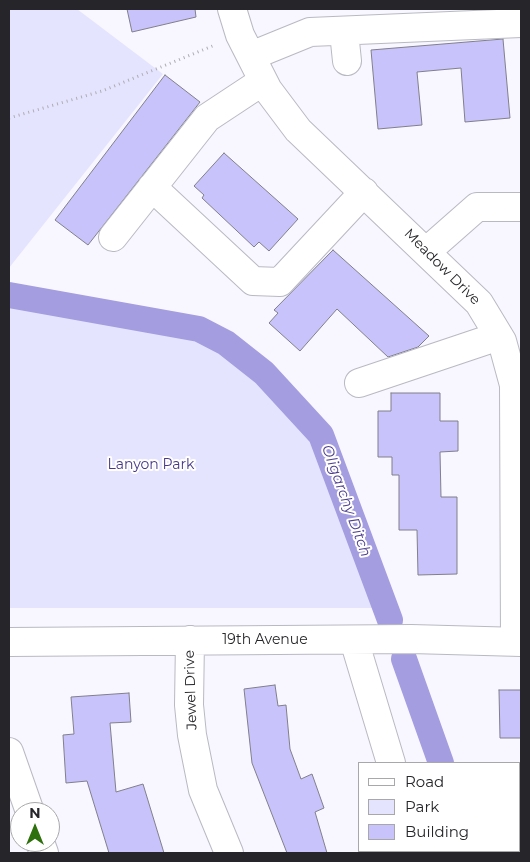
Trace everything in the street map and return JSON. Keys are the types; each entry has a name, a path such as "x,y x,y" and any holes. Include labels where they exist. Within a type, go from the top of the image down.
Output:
{"street":[{"name":"Meadow Drive","path":"232,9 245,46 263,81 298,130 427,251 479,303 499,336 514,385 518,642"},
{"path":"245,46 310,32 344,32 521,22"},
{"path":"344,32 348,61"},
{"path":"113,237 207,118 263,81"},
{"path":"152,187 253,281 280,282 364,192"},
{"path":"427,251 477,207 521,207"},
{"path":"359,383 499,336"},
{"name":"Jewel Drive","path":"190,640 189,705 192,735 203,790 229,853"},
{"path":"354,640 391,762"},
{"name":"19th Avenue","path":"9,642 354,640 518,642"},
{"path":"9,752 26,802"}],"path":[{"path":"9,118 245,46"}],"green space":[{"path":"9,9 77,9 163,74 9,268"},
{"name":"Lanyon Park","path":"9,295 199,329 226,343 264,373 321,435 385,608 9,608"}],"building":[{"path":"127,9 195,9 196,17 132,32"},
{"path":"503,39 510,118 465,122 461,68 417,72 422,125 378,129 371,50"},
{"path":"165,75 200,102 88,245 55,220"},
{"path":"224,153 298,219 269,251 259,242 254,247 202,198 204,195 194,186"},
{"path":"333,250 429,336 418,347 388,357 337,309 300,351 269,323 278,313 274,310"},
{"path":"391,393 440,393 440,421 458,421 458,451 440,452 441,497 457,497 457,574 418,575 417,530 399,530 399,475 392,475 392,457 378,457 378,411 391,411"},
{"path":"275,685 278,706 286,705 290,749 301,779 312,774 324,808 315,812 327,853 287,853 252,763 244,689"},
{"path":"499,690 521,690 521,738 500,738"},
{"path":"129,693 131,722 110,723 116,792 143,784 164,853 109,853 87,781 66,783 63,735 74,734 71,697"}],"waterway":[{"name":"Oligarchy Ditch","path":"9,295 199,329 226,343 264,373 321,435 390,620"},
{"name":"Oligarchy Ditch","path":"404,659 441,762"}]}
